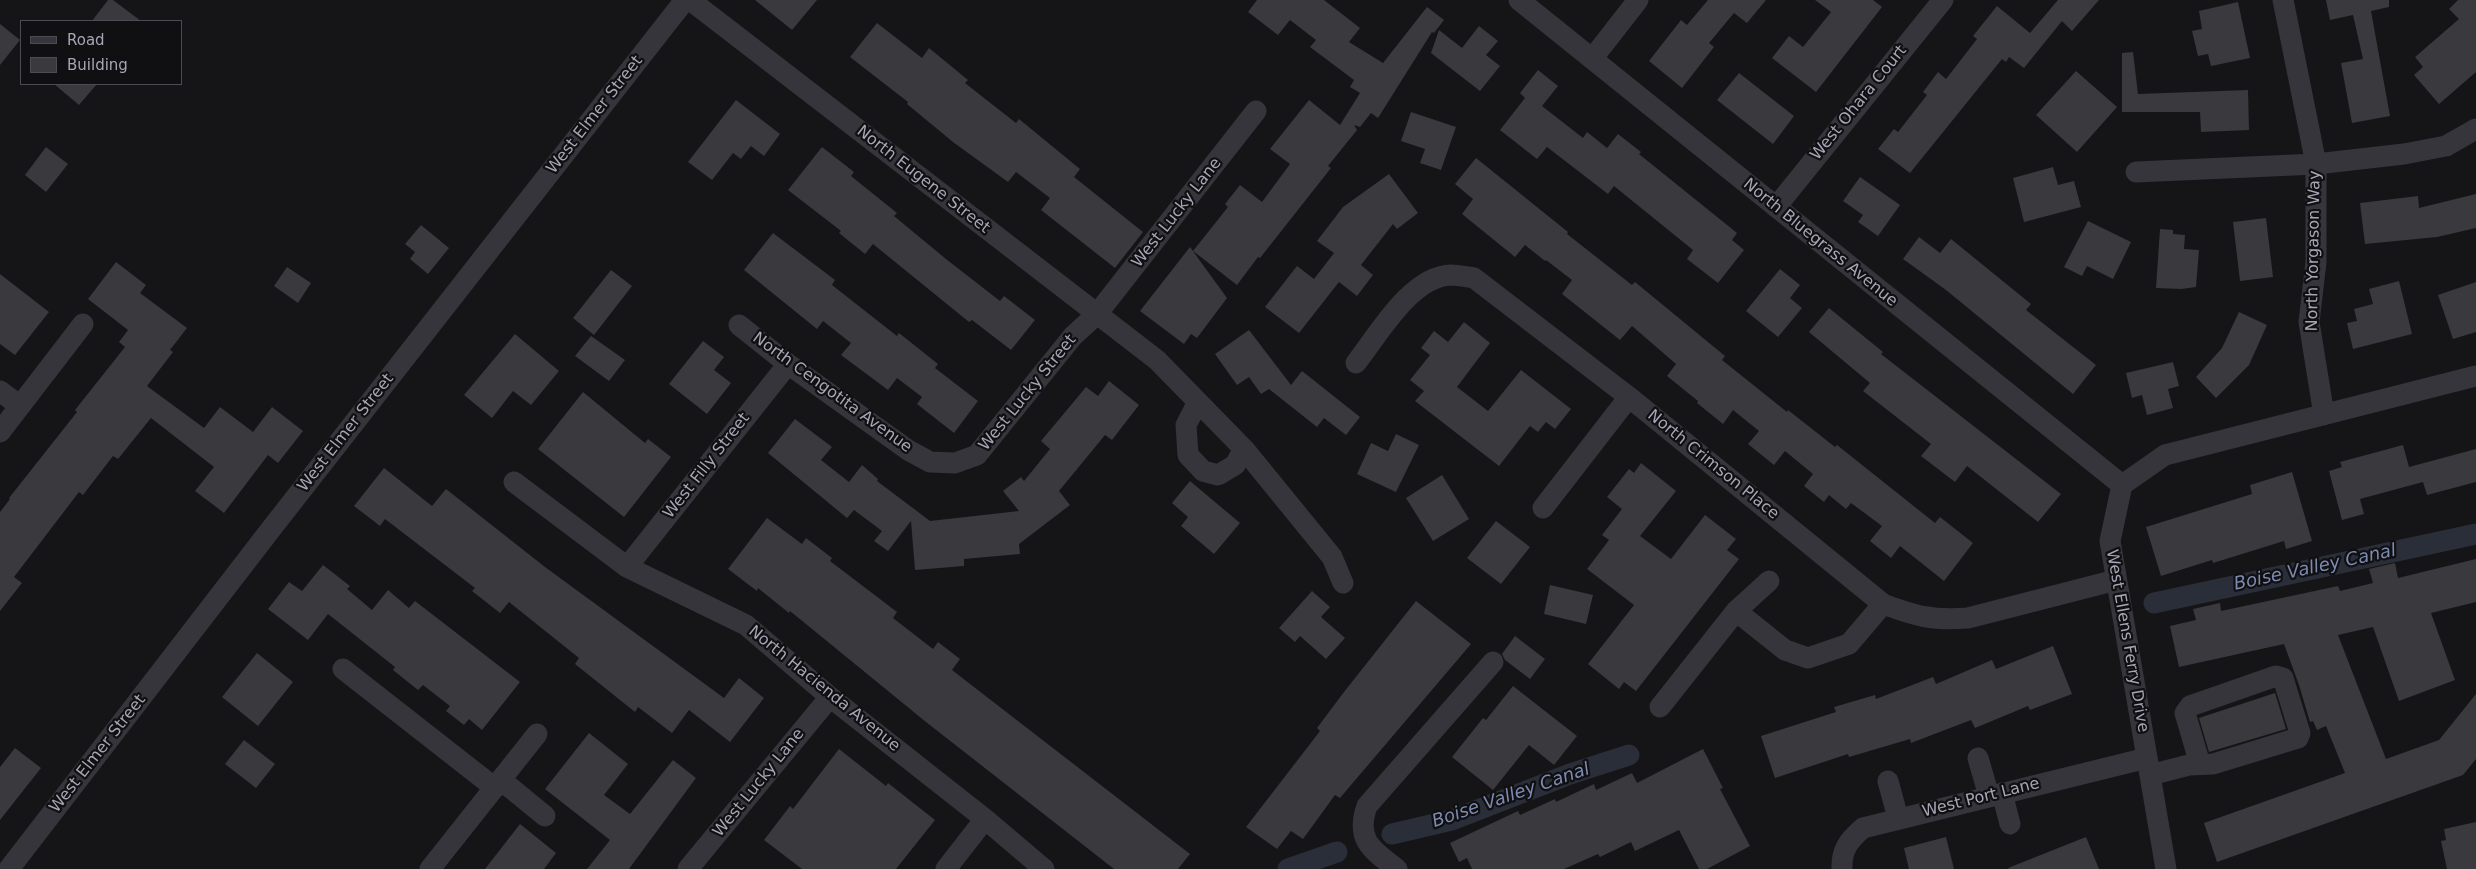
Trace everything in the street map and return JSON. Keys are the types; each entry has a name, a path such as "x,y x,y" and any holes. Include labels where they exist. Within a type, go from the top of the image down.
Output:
{"street":[{"name":"West Elmer Street","path":"9,869 271,529 685,0"},
{"name":"North Eugene Street","path":"690,0 1157,360 1244,449 1332,557 1343,583"},
{"name":"North Bluegrass Avenue","path":"1519,0 2122,485"},
{"path":"1592,59 1638,0"},
{"name":"West Ohara Court","path":"1776,207 1943,0"},
{"name":"North Yorgason Way","path":"2283,0 2316,164 2316,262 2309,322 2324,415"},
{"name":"West Lucky Lane","path":"1097,314 1256,111"},
{"path":"2136,172 2316,164 2404,154 2446,146 2476,128"},
{"name":"North Crimson Place","path":"1356,363 1407,298 1426,282 1450,275 1474,278 1629,397 1883,604 1920,618 1944,620 1968,618 2116,580"},
{"name":"West Lucky Street","path":"955,463 977,455 1073,336 1097,314"},
{"path":"0,432 83,324"},
{"name":"North Cengotita Avenue","path":"739,324 788,364 908,450 930,462 955,463"},
{"name":"West Filly Street","path":"627,568 788,364"},
{"path":"2122,485 2165,455 2476,376"},
{"path":"0,391 20,406"},
{"path":"1543,508 1629,397"},
{"path":"1198,402 1186,425 1187,445 1188,455 1203,471 1218,475 1235,465 1244,449"},
{"name":"North Hacienda Avenue","path":"514,482 627,568 746,624 830,697 985,819 1044,869"},
{"name":"West Ellens Ferry Drive","path":"2122,485 2110,541 2166,869"},
{"path":"1660,707 1736,611 1769,581"},
{"path":"1736,611 1784,650 1808,658 1849,644 1883,604"},
{"path":"1397,869 1367,844 1362,833 1362,820 1367,806 1493,662"},
{"path":"343,668 498,784 545,816"},
{"name":"West Port Lane","path":"1842,869 1845,847 1852,837 1863,828 1995,795 2149,767 2213,764 2298,738 2300,733 2283,678 2276,676 2190,706 2185,713 2200,764"},
{"name":"West Lucky Lane","path":"688,869 830,697"},
{"path":"430,869 537,734"},
{"path":"1978,758 2010,824"},
{"path":"1888,781 1898,818"},
{"path":"946,869 985,819"}],"building":[{"path":"108,0 113,0 140,20 93,20"},
{"path":"755,0 817,0 792,30"},
{"path":"1257,0 1324,0 1360,28 1349,42 1383,63 1427,7 1444,20 1434,33 1432,32 1378,118 1371,113 1360,127 1354,125 1357,130 1328,166 1331,168 1237,285 1193,251 1228,207 1225,204 1240,185 1262,202 1290,164 1270,149 1309,100 1340,125 1360,93 1350,87 1354,80 1310,47 1316,40 1290,20 1278,35 1248,12"},
{"path":"1708,0 1766,0 1747,23 1734,13 1709,43 1714,47 1682,88 1649,61 1681,20 1687,25"},
{"path":"1815,0 1873,0 1882,7 1816,92 1772,58 1789,36 1803,47 1831,12"},
{"path":"2058,0 2099,0 2072,31 2062,21 2024,68 2009,57 2006,62 2002,59 1910,173 1878,149 1894,129 1898,132 1927,95 1923,92 1938,72 1946,79 1977,39 1973,36 1997,6 2030,33"},
{"path":"2326,0 2389,0 2389,7 2371,11 2390,116 2352,123 2341,63 2363,59 2353,15 2330,20"},
{"path":"2458,0 2476,0 2476,72 2439,104 2414,75 2423,67 2415,57 2459,19 2449,9"},
{"path":"2238,2 2250,58 2211,66 2208,54 2198,56 2192,31 2202,29 2199,11"},
{"path":"877,23 922,58 929,48 968,80 965,83 1016,123 1019,119 1080,169 1074,177 1143,232 1115,268 1041,210 1050,198 1016,172 1008,182 953,142 907,104 908,102 850,57"},
{"path":"0,24 20,40 0,65"},
{"path":"1479,26 1498,41 1486,55 1500,66 1480,91 1431,53 1439,30 1462,48"},
{"path":"2133,52 2138,94 2248,90 2249,130 2201,132 2200,112 2122,112 2122,53"},
{"path":"1538,70 1558,86 1542,106 1583,138 1587,132 1607,148 1618,134 1641,152 1639,154 1737,233 1732,240 1744,250 1718,283 1687,259 1693,250 1614,186 1608,194 1547,147 1537,159 1500,130 1525,98 1520,93"},
{"path":"2076,71 2117,107 2077,152 2036,115"},
{"path":"1739,73 1794,116 1773,144 1717,100"},
{"path":"55,85 96,85 79,105"},
{"path":"736,100 780,134 764,156 751,146 741,159 733,153 712,180 688,162"},
{"path":"1411,112 1456,127 1441,170 1420,163 1425,149 1401,141"},
{"path":"46,147 68,164 46,192 25,175"},
{"path":"822,147 854,172 851,176 897,213 894,216 946,259 1000,301 1004,296 1035,320 1011,350 972,320 969,322 873,244 865,254 839,233 841,231 788,190"},
{"path":"1476,158 1632,285 1635,282 1725,356 1722,360 1787,412 1788,410 1835,447 1837,445 1935,523 1940,517 1973,543 1944,581 1900,546 1891,558 1870,541 1882,526 1851,503 1846,509 1829,495 1824,502 1804,486 1813,474 1785,451 1774,465 1748,444 1759,431 1733,410 1723,424 1667,376 1676,364 1632,326 1620,340 1562,294 1572,280 1546,260 1525,245 1515,257 1462,214 1473,199 1455,184"},
{"path":"2053,167 2058,185 2074,181 2081,207 2024,222 2013,178"},
{"path":"1389,174 1418,213 1397,229 1393,224 1361,265 1373,275 1357,296 1339,282 1299,333 1265,307 1297,266 1314,279 1334,253 1317,241 1343,207"},
{"path":"1860,177 1900,205 1878,236 1858,222 1863,215 1843,201"},
{"path":"2476,194 2476,228 2437,237 2365,244 2360,203 2418,196 2419,208"},
{"path":"2266,218 2273,277 2240,281 2233,222"},
{"path":"2088,221 2131,242 2113,279 2087,266 2082,276 2064,267"},
{"path":"421,225 449,248 428,274 410,259 415,252 405,244"},
{"path":"2160,229 2173,230 2173,234 2185,235 2184,249 2199,250 2196,287 2181,289 2156,288"},
{"path":"773,233 835,280 832,285 897,336 899,333 938,364 935,368 978,401 954,433 917,404 922,397 897,378 888,390 841,355 851,343 823,321 817,329 744,270"},
{"path":"1919,237 1940,253 1951,239 2031,304 2026,310 2096,365 2073,394 1946,290 1903,259"},
{"path":"1190,247 1227,298 1197,338 1191,334 1184,344 1140,311"},
{"path":"116,262 146,285 140,293 187,328 170,350 173,352 147,386 204,428 220,407 253,432 272,407 303,431 278,463 268,455 224,513 195,491 214,467 151,418 118,459 113,456 83,495 79,492 14,577 22,583 0,611 0,512 77,412 75,410 125,347 119,342 128,330 88,299"},
{"path":"287,267 311,283 298,303 274,286"},
{"path":"1780,269 1800,285 1790,298 1802,308 1778,337 1746,311"},
{"path":"611,270 632,286 594,335 573,318"},
{"path":"0,274 49,312 15,355 0,344"},
{"path":"2399,281 2412,334 2353,349 2347,323 2357,321 2354,309 2373,304 2369,289"},
{"path":"2476,282 2476,332 2453,339 2438,295"},
{"path":"1829,308 1883,352 1881,354 2061,494 2038,522 1967,466 1955,482 1921,456 1931,444 1863,391 1870,383 1809,332"},
{"path":"2239,312 2267,325 2249,365 2216,398 2196,377 2222,348"},
{"path":"1464,322 1490,343 1457,387 1488,411 1521,370 1571,409 1555,429 1546,422 1538,432 1530,426 1499,466 1415,401 1424,391 1410,380 1430,355 1421,348 1434,331 1448,342"},
{"path":"1249,330 1291,385 1302,371 1360,417 1346,435 1324,418 1317,427 1269,389 1261,394 1249,377 1237,385 1215,354"},
{"path":"515,334 559,371 531,405 513,391 492,418 464,395"},
{"path":"591,336 625,360 609,381 575,356"},
{"path":"703,341 724,357 714,370 731,383 707,414 669,384"},
{"path":"2173,362 2179,386 2168,389 2173,408 2147,415 2142,395 2132,398 2126,373"},
{"path":"1109,381 1139,405 1112,440 1105,435 1059,491 1070,505 1019,544 1020,554 964,559 964,566 915,570 911,521 888,551 874,541 882,531 854,510 847,518 768,453 795,419 832,447 821,460 849,482 862,465 878,479 877,481 930,521 1019,511 1003,491 1021,477 1024,481 1050,449 1041,441 1086,387 1098,396"},
{"path":"583,392 645,443 648,439 671,457 624,517 538,449"},
{"path":"1396,434 1419,445 1396,492 1357,474 1371,443 1388,451"},
{"path":"2403,445 2409,467 2476,449 2476,482 2427,495 2423,482 2360,499 2364,514 2342,520 2329,471 2342,467 2340,462"},
{"path":"1641,463 1676,491 1640,536 1671,559 1705,515 1736,539 1727,550 1739,559 1636,691 1624,682 1619,689 1588,664 1634,605 1587,569 1609,540 1602,535 1622,509 1607,497 1629,469 1634,473"},
{"path":"384,468 432,506 446,489 545,567 724,698 739,678 764,698 730,742 689,710 672,733 638,707 635,712 575,664 579,658 509,602 500,613 472,591 475,588 385,519 380,526 354,506"},
{"path":"2292,472 2312,541 2286,549 2284,541 2213,563 2212,560 2161,576 2146,527 2252,494 2250,485"},
{"path":"1442,475 1469,519 1433,541 1406,498"},
{"path":"1190,481 1240,523 1214,554 1181,526 1188,517 1172,503"},
{"path":"767,518 802,544 806,538 832,558 830,561 897,612 893,618 933,649 938,642 960,659 952,670 1190,854 1178,869 1114,869 926,722 790,611 789,613 758,588 757,591 728,569"},
{"path":"1496,521 1530,547 1501,584 1467,558"},
{"path":"2476,559 2476,602 2431,613 2455,680 2399,701 2373,627 2338,635 2386,759 2439,740 2476,694 2476,759 2463,775 2217,862 2204,823 2345,773 2326,726 2317,730 2313,721 2310,722 2284,644 2179,667 2170,626 2196,620 2193,609 2220,603 2221,611 2338,586 2340,591 2373,583 2369,569 2395,563 2398,578"},
{"path":"323,565 350,586 347,589 372,610 388,590 409,608 415,601 520,682 482,730 469,719 464,725 446,711 450,706 423,685 418,690 393,670 395,667 328,614 308,640 268,609 289,582 302,591"},
{"path":"1550,585 1593,595 1586,624 1544,614"},
{"path":"1312,591 1330,607 1321,617 1345,638 1326,659 1300,636 1295,642 1279,628"},
{"path":"1416,601 1471,644 1340,798 1335,795 1303,839 1291,831 1277,849 1246,827 1320,731 1317,728 1344,692"},
{"path":"1515,636 1545,659 1530,679 1505,660 1502,654"},
{"path":"2053,646 2072,694 2030,710 2028,706 1975,728 1971,720 1911,743 1910,739 1849,757 1848,754 1775,778 1761,736 1836,712 1834,707 1875,695 1876,699 1933,677 1936,684 1992,660 1996,669"},
{"path":"257,653 293,682 258,726 222,697"},
{"path":"1513,686 1577,736 1554,765 1529,745 1493,790 1452,757 1483,718 1486,720"},
{"path":"2275,693 2286,729 2209,752 2199,718"},
{"path":"589,733 628,764 604,795 630,814 673,760 696,778 629,869 587,869 610,840 545,789"},
{"path":"244,740 275,764 256,788 225,764"},
{"path":"15,748 41,768 0,820 0,767"},
{"path":"839,749 886,786 888,783 935,820 896,869 802,869 764,840 790,806 793,809"},
{"path":"1703,749 1723,788 1720,789 1750,846 1707,869 1699,869 1679,830 1635,851 1631,842 1600,857 1598,854 1564,869 1472,869 1467,858 1459,862 1450,843 1518,811 1520,815 1555,799 1556,802 1594,784 1596,790 1632,773 1637,783"},
{"path":"2476,822 2476,869 2447,869 2441,841 2446,840 2444,829"},
{"path":"520,824 556,853 544,869 485,869"},
{"path":"1946,837 1954,869 1909,869 1904,848"},
{"path":"2086,837 2099,869 2008,868"}],"waterway":[{"name":"Boise Valley Canal","path":"2154,603 2476,534"},
{"name":"Boise Valley Canal","path":"1392,834 1452,820 1570,774 1629,755"},
{"name":"Boise Valley Canal","path":"1288,869 1337,852"}]}
